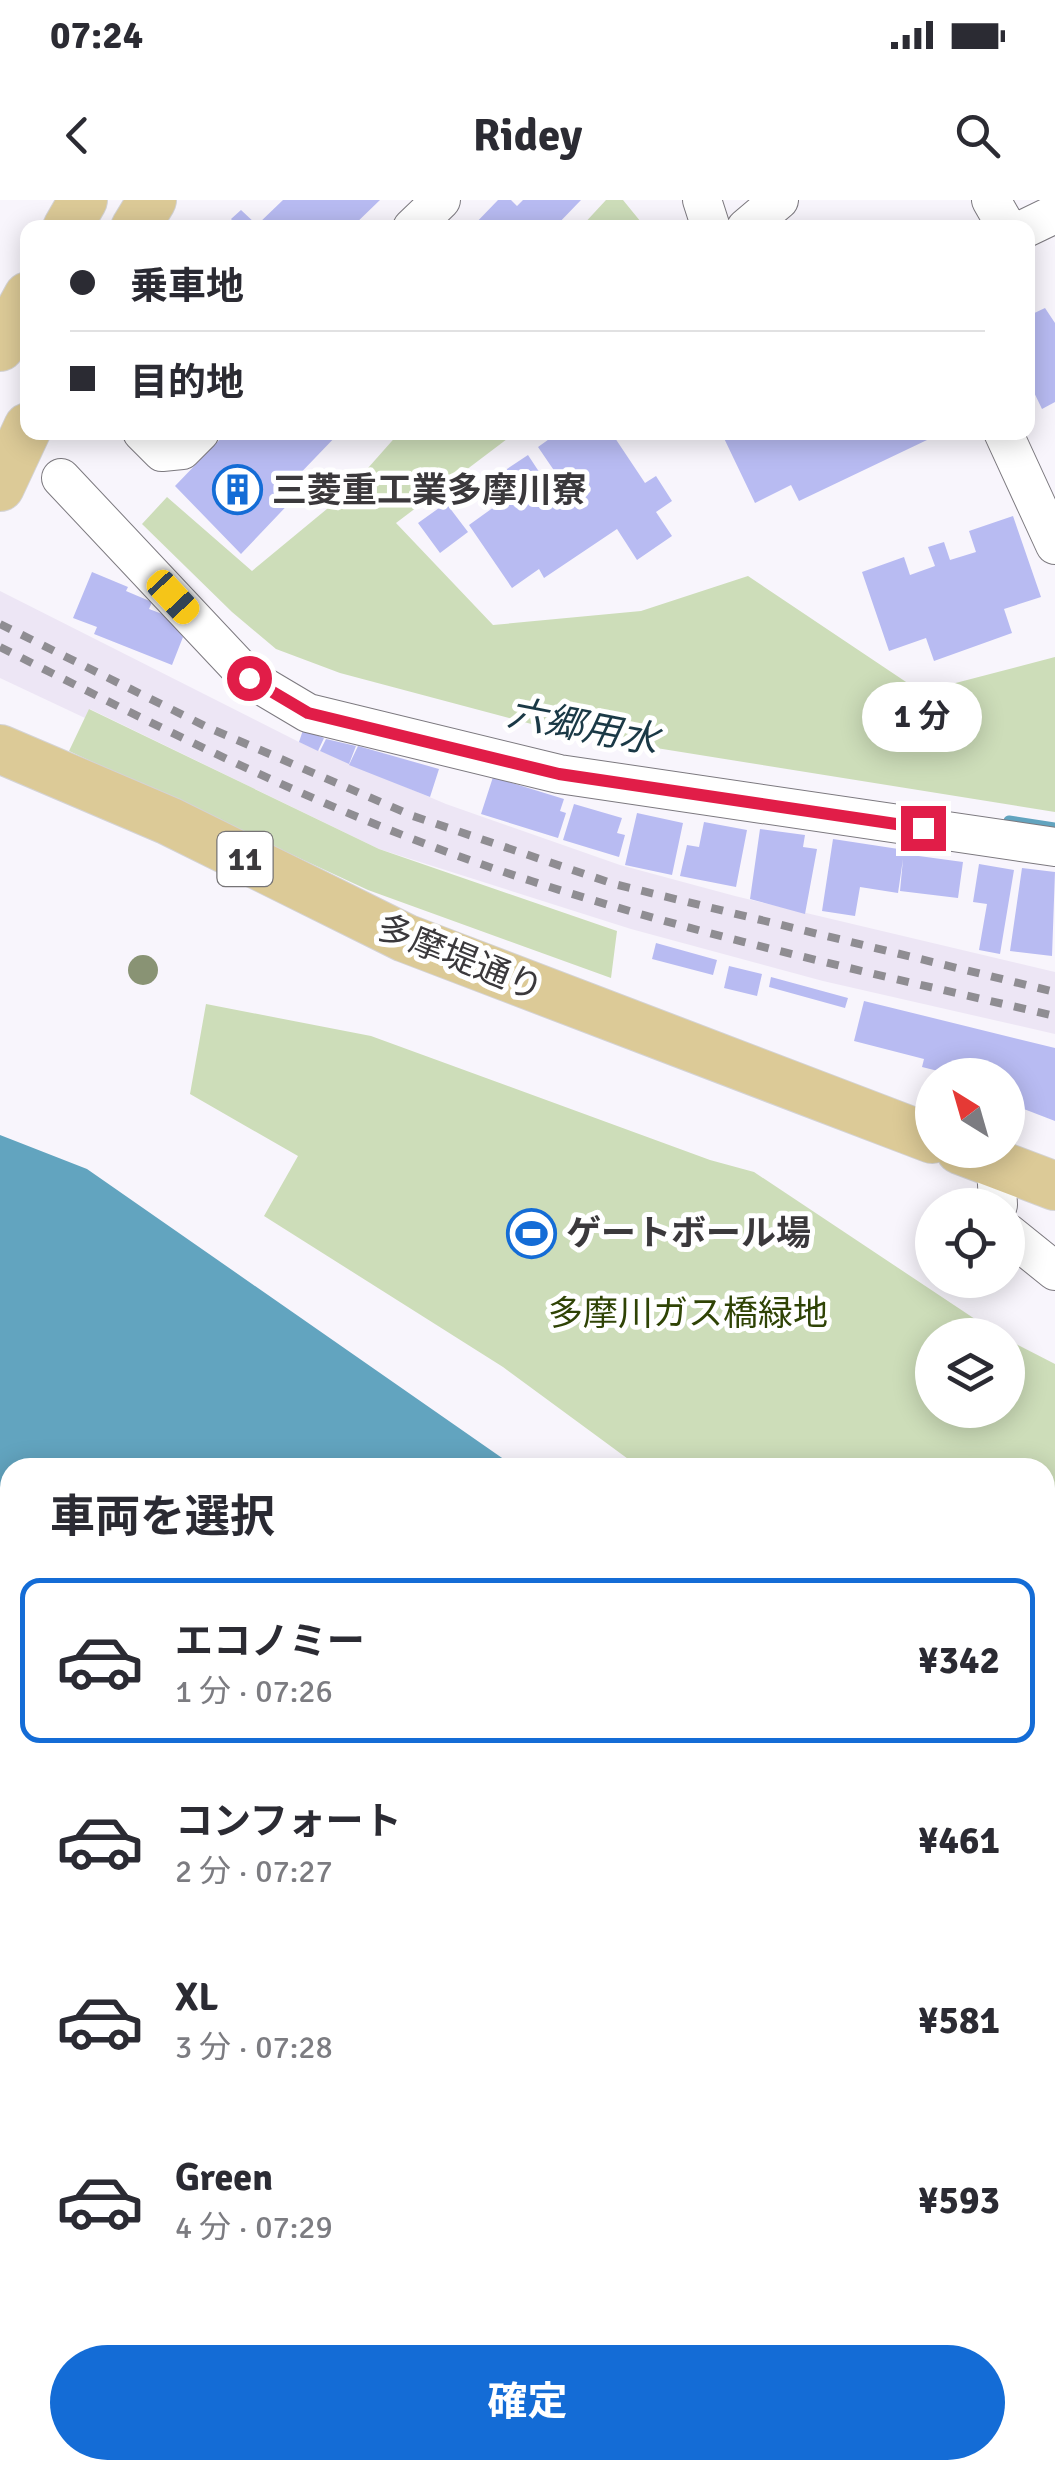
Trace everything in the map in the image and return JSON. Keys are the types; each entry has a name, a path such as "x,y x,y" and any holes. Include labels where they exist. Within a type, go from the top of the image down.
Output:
{"main road":[{"path":"0,347 20,311"},
{"path":"0,487 22,440"},
{"name":"多摩堤通り","path":"0,749 170,821 405,938 915,1133"},
{"path":"985,1173 1055,1186"}],"street":[{"path":"420,220 440,200"},
{"path":"755,220 779,200"},
{"path":"150,440 162,452 182,450 192,440"},
{"path":"1007,440 1055,545"},
{"path":"61,478 249,678 308,713 559,774 1055,847"},
{"path":"1025,1246 1055,1270"}],"shaded area":[{"path":"0,591 299,742 446,804 620,865 1055,972 1055,1034 823,981 631,929 379,849 90,709 85,718 0,678"}],"green space":[{"path":"606,200 623,200 639,220 587,220"},
{"path":"393,440 506,440 396,523 493,625 641,611 748,576 921,692 1055,657 1055,812 569,734 340,673 276,649 142,524 167,497 252,571 345,494"},
{"path":"89,709 379,849 617,931 611,978 368,890 69,751"},
{"name":"多摩川ガス橋緑地","path":"206,1004 371,1036 710,1160 754,1172 915,1279 915,1298 943,1298 973,1318 915,1318 915,1428 1025,1428 1025,1349 1055,1364 1055,1458 627,1458 503,1367 264,1216 298,1156 190,1094"}],"water":[{"path":"0,1135 87,1169 502,1458 0,1458"}],"building":[{"path":"283,200 380,200 359,220 262,220"},
{"path":"498,200 511,200 517,206 523,200 581,200 562,220 479,220"},
{"path":"241,210 252,220 232,220"},
{"path":"1045,308 1055,323 1055,402 1042,409 1035,394 1035,313"},
{"name":"三菱重工業多摩川寮","path":"219,440 332,440 290,484 298,494 241,554 175,486"},
{"path":"548,440 616,440 645,483 656,476 672,501 656,512 672,536 637,560 617,529 544,578 539,569 512,588 469,525 494,507 480,487 528,455 555,496 566,488 538,447"},
{"path":"725,440 927,440 799,501 791,485 755,503"},
{"path":"446,503 468,532 440,553 418,523"},
{"path":"1013,516 1041,597 1004,609 1012,633 934,661 926,638 889,651 862,572 904,557 910,575 935,566 928,547 944,542 950,560 976,552 969,531"},
{"path":"92,572 128,587 126,591 152,602 149,609 165,615 183,637 172,665 94,634 97,627 73,618"},
{"path":"303,730 324,738 318,751 299,742"},
{"path":"326,739 356,746 349,764 320,751"},
{"path":"358,746 439,769 430,797 349,765"},
{"path":"493,777 564,799 560,811 566,813 558,838 481,814"},
{"path":"574,804 622,818 617,833 625,835 619,857 563,840"},
{"path":"637,813 683,823 672,875 625,865"},
{"path":"704,822 747,830 736,887 680,876 687,845 699,847"},
{"path":"760,829 805,835 803,847 817,849 805,914 750,899"},
{"path":"833,839 963,862 958,898 900,891 903,859 898,893 860,887 855,916 822,911"},
{"path":"979,864 1014,870 1000,954 979,950 987,904 973,902"},
{"path":"1022,868 1055,872 1052,956 1010,951"},
{"path":"656,943 717,960 713,975 652,959"},
{"path":"729,966 762,974 757,996 724,988"},
{"path":"771,977 848,998 845,1008 769,987"},
{"path":"864,1001 1055,1048 1055,1121 1025,1110 1025,1058 920,1058 854,1041"}],"waterway":[{"name":"六郷用水","path":"1009,821 1055,828"}],"railway":[{"path":"0,624 207,727 413,816 614,884 1055,992"},
{"path":"0,647 302,793 484,865 727,938 1055,1016"}],"place":[{"name":"三菱重工業多摩川寮","path":"237,490"},
{"name":"ゲートボール場","path":"531,1233"}],"route":[{"path":"249,678 308,713 559,774 923,828"}]}
